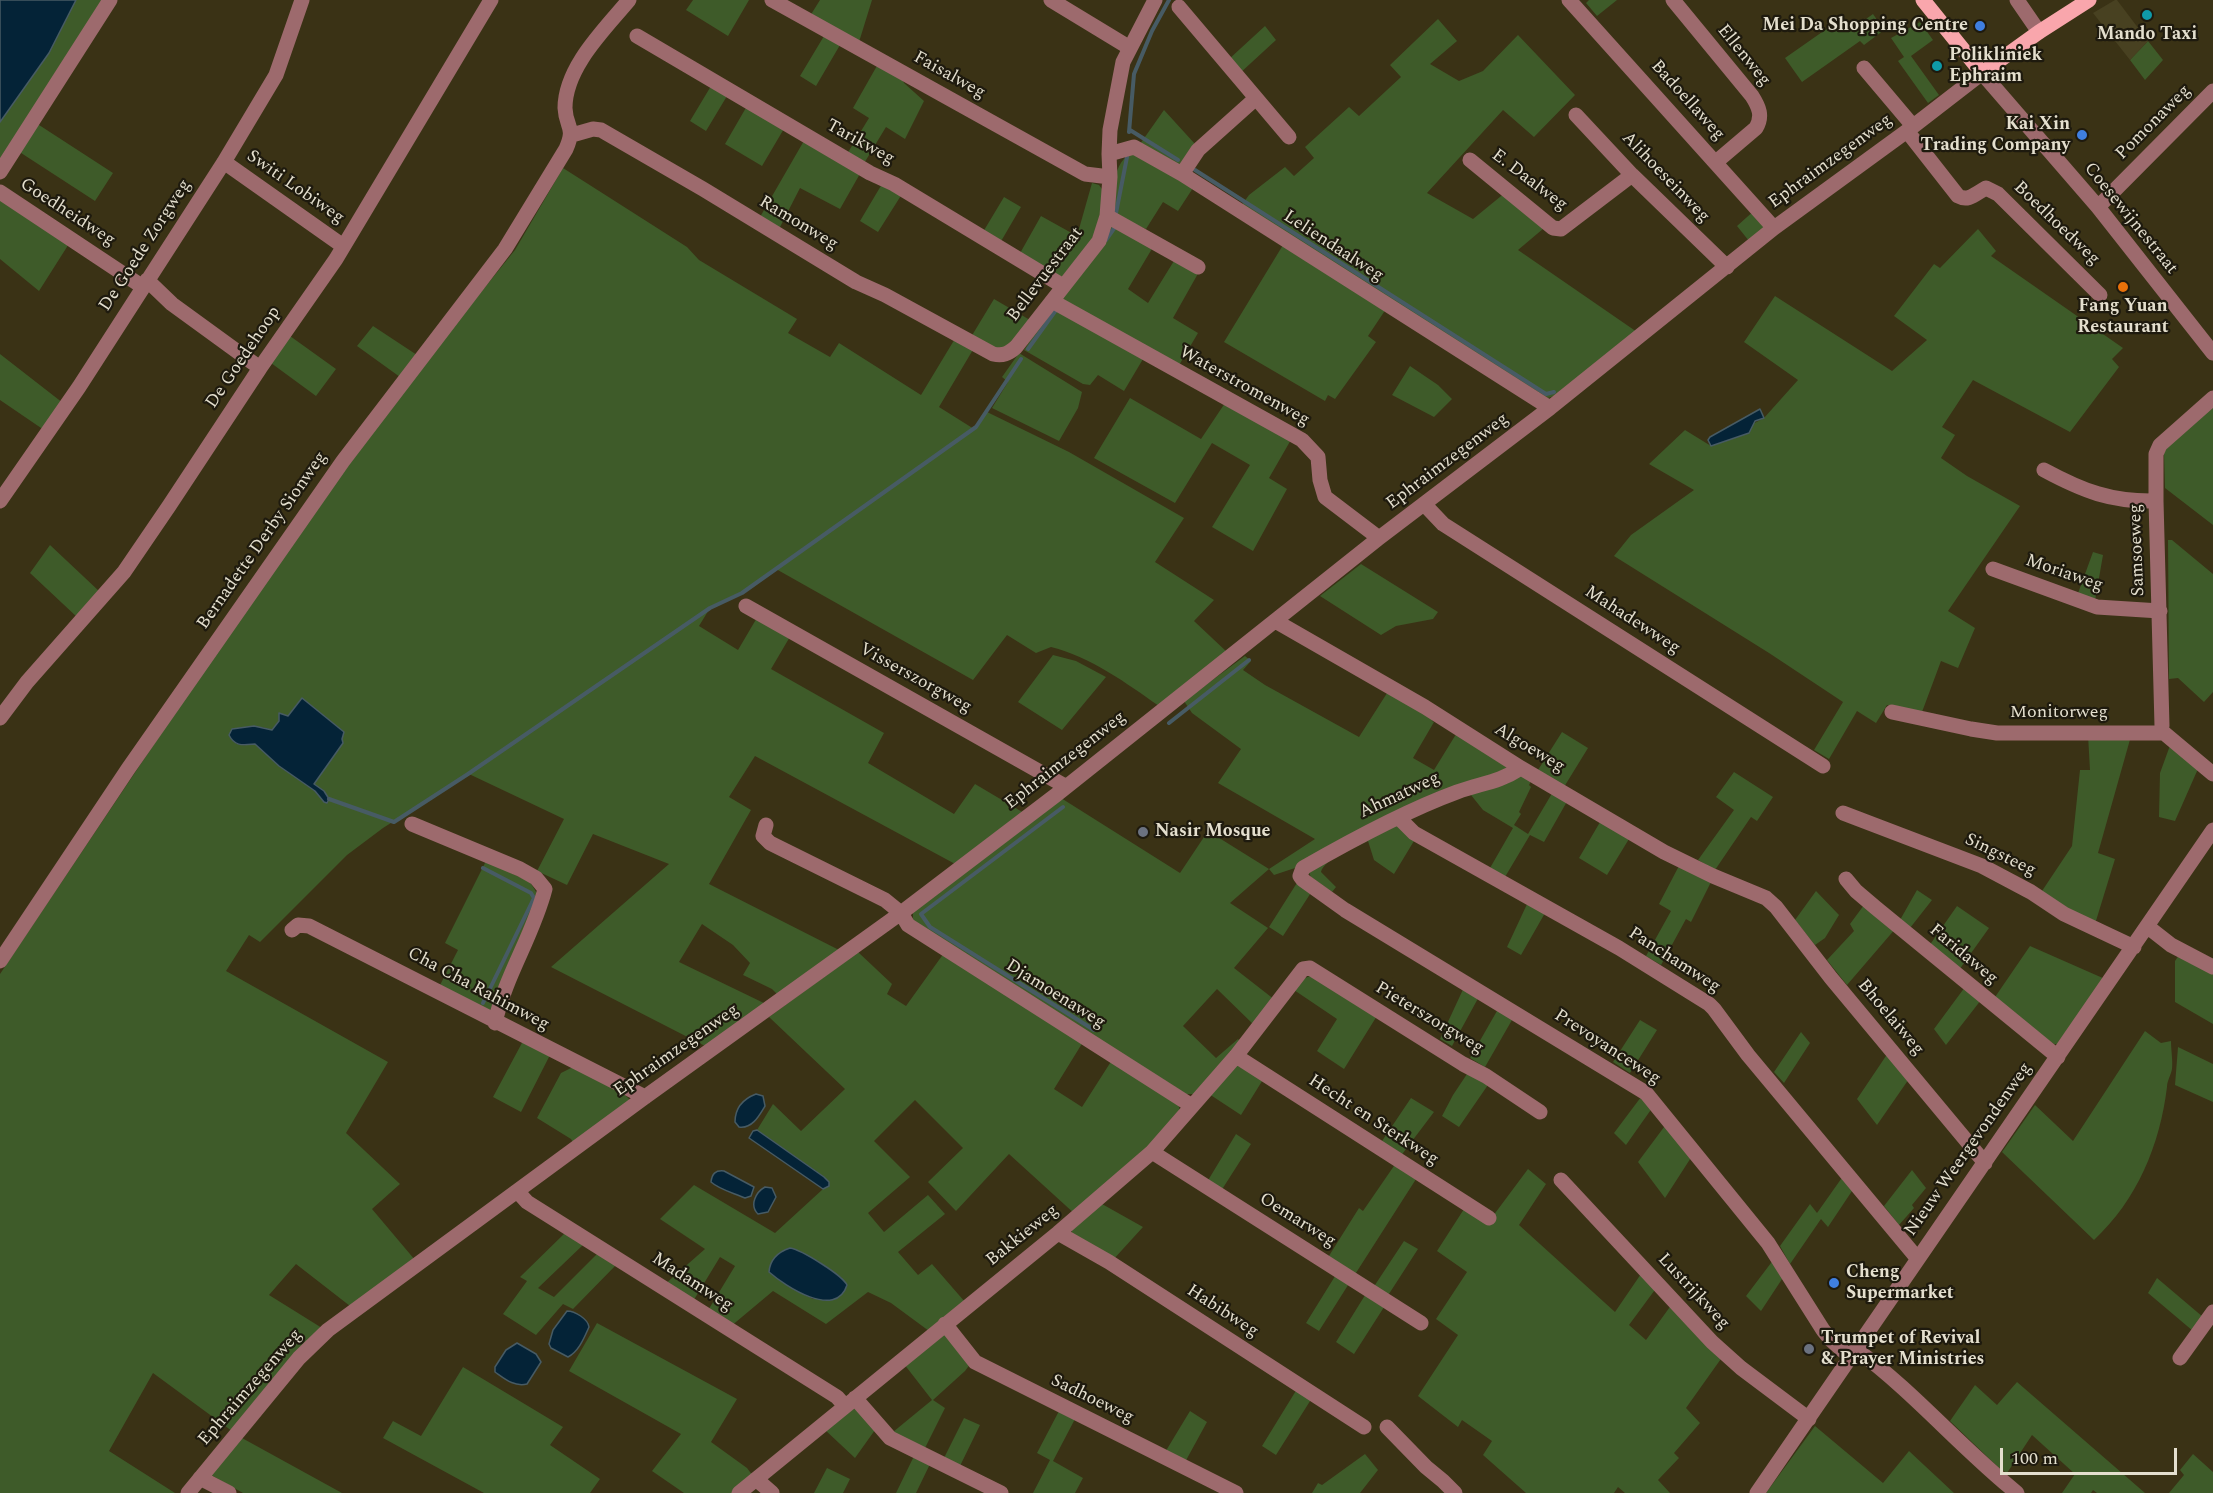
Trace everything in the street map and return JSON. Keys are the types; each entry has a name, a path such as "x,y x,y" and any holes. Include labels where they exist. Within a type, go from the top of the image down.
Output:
{"main road":[{"name":"Coesewijnestraat","path":"1923,0 1982,73"},
{"path":"1982,73 2089,0"}],"street":[{"path":"0,172 110,0"},
{"name":"De Goede Zorgweg","path":"0,501 79,387 176,240 224,162 276,75 303,0"},
{"name":"De Goedehoop","path":"0,718 27,682 124,572 336,259 491,0"},
{"path":"569,142 566,108 570,85 590,45 629,0"},
{"name":"Faisalweg","path":"772,0 1085,174 1110,177"},
{"path":"1051,0 1130,48"},
{"path":"1110,177 1110,130 1123,62 1155,0"},
{"name":"Badoellaweg","path":"1569,0 1774,228"},
{"name":"Ellenweg","path":"1673,0 1752,96 1760,112 1760,120 1756,128 1716,162"},
{"path":"2017,0 2039,32"},
{"path":"1179,7 1289,137"},
{"name":"Tarikweg","path":"637,36 860,167 894,184 1063,286"},
{"path":"1864,68 1910,129"},
{"name":"Ephraimzegenweg","path":"188,1493 299,1358 328,1330 645,1097 901,914 1277,622 1379,538 1550,408 1774,228 1910,129 1982,73"},
{"name":"Coesewijnestraat","path":"1982,73 2098,207 2213,353"},
{"name":"Pomonaweg","path":"2098,207 2213,91"},
{"path":"1182,174 1198,150 1255,99"},
{"name":"Alihoeseinweg","path":"1576,115 1632,175 1727,267"},
{"name":"Ramonweg","path":"569,142 593,129 601,130 704,189 856,282 885,295 993,354 1006,355"},
{"name":"Boedhoedweg","path":"1910,129 1958,196 1964,199 1970,198 1986,188 1998,194 2100,295"},
{"name":"Bernadette Derby Sionweg","path":"0,961 128,769 343,461 505,249 569,142"},
{"name":"Leliendaalweg","path":"1110,154 1134,147 1182,174 1550,408"},
{"name":"E. Daalweg","path":"1470,159 1553,228 1561,229 1632,175"},
{"name":"Switi Lobiweg","path":"224,162 343,246"},
{"name":"Bellevuestraat","path":"1006,355 1016,347 1099,241 1107,216 1110,177"},
{"name":"Goedheidweg","path":"0,192 145,284 260,368"},
{"path":"1107,216 1198,267"},
{"name":"Waterstromenweg","path":"1052,301 1302,440 1318,457 1320,480 1325,497 1379,538"},
{"name":"Samsoeweg","path":"2162,726 2156,454 2158,447 2213,398"},
{"path":"2044,470 2074,486 2108,498 2134,502 2156,501"},
{"name":"Mahadewweg","path":"1425,505 1443,524 1823,766"},
{"name":"Moriaweg","path":"1993,569 2097,607 2160,611"},
{"name":"Visserszorgweg","path":"746,606 1065,786"},
{"name":"Algoeweg","path":"1277,622 1425,707 1521,768 1664,852 1766,898"},
{"name":"Monitorweg","path":"1892,712 1991,732 2164,733 2213,774"},
{"name":"Ahmatweg","path":"1301,872 1303,868 1340,847 1399,818 1457,792 1503,779 1521,768"},
{"name":"Singsteeg","path":"1843,813 1982,866 2031,892 2064,914 2134,947"},
{"name":"Panchamweg","path":"1399,818 1414,833 1619,948 1714,1008 1748,1054 1917,1258"},
{"path":"412,824 520,869 536,878 544,890 540,907 499,1002 495,1023"},
{"name":"Djamoenaweg","path":"766,825 764,836 770,843 885,900 901,914 908,925 1192,1106"},
{"name":"Nieuw Weergevondenweg","path":"1757,1493 2213,830"},
{"name":"Prevoyanceweg","path":"1301,872 1303,880 1345,910 1647,1093 1768,1243 1831,1340 1901,1385 1996,1476 2017,1493"},
{"name":"Faridaweg","path":"1846,879 1876,908 2058,1057"},
{"name":"Bhoelaiweg","path":"1766,898 1776,907 1831,978 1985,1163"},
{"name":"Cha Cha Rahimweg","path":"292,930 298,925 309,926 495,1023 645,1097"},
{"path":"2148,927 2171,945 2213,967"},
{"name":"Pieterszorgweg","path":"1298,975 1303,969 1311,968 1540,1112"},
{"name":"Bakkieweg","path":"740,1493 1058,1233 1152,1152 1236,1056 1298,975"},
{"name":"Hecht en Sterkweg","path":"1236,1056 1489,1218"},
{"name":"Oemarweg","path":"1152,1152 1421,1323"},
{"name":"Lustrijkweg","path":"1561,1180 1713,1342 1742,1368 1809,1419"},
{"name":"Madamweg","path":"518,1192 527,1202 837,1397 850,1402 890,1438 1001,1493"},
{"name":"Habibweg","path":"1058,1233 1108,1262 1364,1427"},
{"path":"2180,1359 2213,1312"},
{"name":"Sadhoeweg","path":"945,1324 975,1362 1236,1493"},
{"path":"1387,1428 1455,1493"},
{"path":"200,1478 229,1493"},
{"path":"756,1479 772,1493"}],"green space":[{"path":"76,0 105,0 0,162 0,122 49,53"},
{"path":"693,0 749,0 728,36 686,10"},
{"path":"820,0 872,0 859,42 810,16"},
{"path":"1589,0 1617,0 1597,16 1586,3"},
{"path":"1873,14 1884,30 1864,45 1860,41 1802,82 1785,58 1835,23 1852,29"},
{"path":"1438,19 1457,41 1430,64 1459,81 1483,71 1518,35 1575,95 1534,137 1503,110 1427,193 1473,219 1506,192 1550,223 1518,250 1637,332 1554,396 1548,398 1241,206 1249,195 1285,167 1294,176 1314,158 1305,147 1349,107 1359,116 1401,77 1390,65"},
{"path":"1920,22 1933,40 1911,56 1939,95 1928,103 1898,61 1904,57 1891,38"},
{"path":"1265,26 1276,40 1239,74 1228,60"},
{"path":"824,36 840,45 816,86 800,76"},
{"path":"2148,41 2163,60 2145,80 2130,60"},
{"path":"878,64 900,74 904,83 924,101 905,139 886,127 863,165 847,154 869,118 853,108"},
{"path":"711,86 727,96 706,131 690,121"},
{"path":"747,106 785,127 762,166 725,144"},
{"path":"1164,110 1195,144 1180,166 1140,144"},
{"path":"36,123 113,173 95,201 18,151"},
{"path":"805,139 861,172 840,209 800,188 779,229 760,217"},
{"path":"1133,153 1193,188 1178,211 1163,202 1146,229 1114,215 1112,199 1114,180 1121,163"},
{"path":"563,168 687,247 699,260 797,319 788,333 830,357 839,343 921,395 956,337 974,348 939,407 974,429 987,412 1069,452 1184,518 1155,562 1214,600 1194,621 1228,653 1159,706 1134,688 1080,657 1051,647 1036,653 1007,635 973,680 776,569 742,593 710,608 699,626 738,650 758,616 791,635 771,669 884,733 868,763 954,814 975,784 1024,813 957,865 755,756 729,797 751,810 709,884 841,951 779,996 772,989 743,975 750,963 733,945 702,924 679,962 768,1005 707,1047 551,967 669,864 593,834 567,885 537,871 564,819 469,774 383,828 347,855 260,942 249,935 226,971 388,1062 346,1133 400,1184 372,1209 415,1260 350,1306 296,1264 269,1295 322,1328 232,1431 153,1373 109,1451 175,1493 0,1493 0,974 187,695 344,471 448,333 515,250","holes":["302,698 344,732 314,784 320,789 324,802 315,791 279,766 255,744 240,745 234,742 229,735 262,727 272,730 279,720 288,716"]},
{"path":"1092,183 1099,185 1105,193 1096,235 1062,277 1019,255 1041,216 1077,236"},
{"path":"882,184 902,194 878,232 860,221"},
{"path":"0,196 72,239 39,291 0,259"},
{"path":"1004,197 1021,207 1000,243 983,232"},
{"path":"1756,209 1768,226 1749,241 1737,226"},
{"path":"1109,224 1156,242 1128,289 1148,303 1177,256 1200,270 1173,318 1198,333 1178,367 1063,302 1062,295"},
{"path":"1978,229 1996,251 1991,256 2123,348 2112,359 2119,367 2070,432 1973,380 1942,427 1955,435 1941,458 1967,476 2020,506 1948,611 1975,628 1958,668 1941,661 1922,712 1887,705 1876,723 1857,711 1829,759 1814,750 1843,702 1614,556 1631,535 1694,490 1649,464 1685,430 1711,446 1764,418 1798,380 1744,342 1775,296 1892,371 1927,340 1894,316 1934,264 1940,268"},
{"path":"1283,245 1386,309 1368,336 1376,342 1335,399 1328,395 1325,401 1224,342"},
{"path":"994,299 1030,320 1010,344 1000,350 971,337"},
{"path":"1053,312 1058,312 1143,359 1124,391 1098,375 1090,385 1083,384 1024,350 1046,317"},
{"path":"373,326 417,355 400,377 357,346"},
{"path":"290,336 336,369 316,396 271,363"},
{"path":"1019,353 1082,392 1078,408 1059,441 992,408 1008,382 1002,377"},
{"path":"0,354 63,403 44,430 0,400"},
{"path":"1410,366 1438,385 1452,399 1434,417 1392,395"},
{"path":"1130,398 1201,439 1225,403 1292,438 1269,478 1287,489 1253,551 1212,527 1250,465 1212,443 1175,503 1094,458"},
{"path":"2213,406 2213,525 2165,488 2164,453 2167,447"},
{"path":"2168,540 2172,540 2213,574 2213,692 2204,702 2178,678 2169,679"},
{"path":"50,545 100,592 78,618 30,573"},
{"path":"2093,552 2103,555 2095,601 2077,596"},
{"path":"1361,564 1438,612 1433,619 1396,626 1381,635 1320,596"},
{"path":"1053,655 1076,661 1106,677 1062,730 1018,702"},
{"path":"1245,656 1251,661 1243,670 1265,685 1359,737 1389,690 1435,717 1413,758 1434,770 1458,731 1509,767 1298,867 1274,875 1269,869 1315,839 1218,783 1241,749 1192,713 1184,701"},
{"path":"1562,732 1588,748 1564,787 1538,770"},
{"path":"2088,735 2131,736 2098,853 2115,859 2095,924 2040,894 2072,846 2080,770 2090,770"},
{"path":"2172,740 2201,762 2175,821 2159,817 2160,773"},
{"path":"1734,772 1773,797 1757,821 1751,817 1715,870 1698,860 1734,810 1716,797"},
{"path":"1519,774 1532,779 1529,785 1531,787 1519,812 1521,814 1514,825 1528,834 1554,790 1569,798 1544,842 1530,835 1505,877 1490,868 1513,828 1483,810 1467,790"},
{"path":"1061,798 1180,873 1208,831 1269,869 1230,903 1268,928 1234,968 1275,1000 1255,1026 1217,989 1183,1026 1216,1058 1238,1039 1240,1041 1196,1094 1186,1094 913,922 913,912"},
{"path":"1603,817 1632,834 1607,875 1579,858"},
{"path":"1395,823 1417,836 1394,874 1374,860 1368,841 1341,854 1323,867 1321,872 1336,887 1332,892 1311,877 1308,871"},
{"path":"486,861 530,882 538,895 491,1015 439,987 458,950 445,943"},
{"path":"1681,862 1713,878 1691,922 1686,919 1661,965 1646,956 1671,911 1659,904"},
{"path":"1300,878 1314,888 1283,936 1269,927"},
{"path":"1917,890 1932,900 1910,928 1900,920"},
{"path":"1816,891 1839,915 1825,938 1815,945 1795,920"},
{"path":"1528,902 1545,913 1521,955 1507,947"},
{"path":"1864,905 1896,928 1847,985 1827,960 1854,931 1850,924"},
{"path":"1957,906 1989,928 1959,970 1929,946"},
{"path":"2030,946 2105,979 2057,1044 1993,1000"},
{"path":"858,952 892,984 887,994 906,1006 944,953 1083,1042 1054,1089 1082,1107 1112,1060 1178,1103 1180,1111 1148,1151 1076,1215 1009,1154 956,1211 928,1182 963,1148 915,1100 874,1141 910,1177 868,1213 884,1232 928,1195 945,1214 898,1252 918,1275 932,1264 965,1302 929,1331 891,1303 868,1292 826,1324 773,1291 730,1327 707,1312 735,1266 720,1257 692,1303 664,1285 705,1249 660,1219 694,1185 775,1233 828,1186 829,1182 757,1130 773,1104 801,1131 845,1089 769,1017","holes":["817,1260 842,1278 813,1299 788,1286"]},
{"path":"2179,955 2213,968 2213,1024 2175,1002 2175,961"},
{"path":"1310,976 1380,1011 1344,1069 1317,1051 1337,1019 1294,990 1301,980"},
{"path":"1466,983 1481,993 1452,1046 1440,1039"},
{"path":"1965,987 1981,1000 1946,1045 1934,1029"},
{"path":"1501,1004 1516,1013 1485,1067 1470,1058"},
{"path":"1640,1020 1657,1030 1630,1073 1613,1062"},
{"path":"2145,1031 2161,1043 2171,1041 2172,1069 2159,1130 2134,1189 2123,1207 2094,1240 2002,1152 2035,1105 2073,1141"},
{"path":"1801,1032 1810,1043 1784,1083 1774,1072"},
{"path":"523,1041 550,1055 521,1112 493,1097"},
{"path":"2178,1047 2213,1064 2213,1102 2175,1085"},
{"path":"1890,1050 1911,1076 1877,1125 1857,1099"},
{"path":"1234,1064 1264,1078 1241,1115 1209,1094"},
{"path":"573,1067 624,1094 630,1100 574,1144 571,1139 537,1118 561,1073"},
{"path":"1471,1068 1490,1082 1459,1127 1442,1116"},
{"path":"1644,1093 1655,1104 1626,1145 1614,1133"},
{"path":"1411,1098 1434,1112 1400,1157 1380,1144"},
{"path":"1670,1119 1694,1153 1665,1198 1638,1162"},
{"path":"1236,1134 1251,1144 1221,1191 1207,1182"},
{"path":"1396,1163 1418,1176 1354,1276 1327,1259 1359,1208 1363,1211"},
{"path":"1528,1169 1546,1184 1519,1225 1615,1312 1643,1271 1657,1287 1629,1325 1646,1340 1672,1304 1723,1356 1686,1408 1700,1423 1674,1453 1679,1458 1658,1480 1670,1493 1625,1493 1618,1487 1614,1493 1526,1493 1483,1455 1492,1441 1462,1420 1458,1427 1418,1396 1458,1335 1436,1319 1467,1272 1437,1251 1464,1209 1487,1224"},
{"path":"1912,1170 1926,1188 1912,1205 1914,1208 1899,1225 1884,1206"},
{"path":"1846,1172 1856,1185 1828,1227 1821,1219 1790,1264 1780,1246 1810,1204 1817,1213"},
{"path":"1102,1204 1143,1227 1112,1261 1072,1234 1072,1230"},
{"path":"566,1232 584,1244 538,1288 554,1297 599,1252 617,1264 573,1309 563,1304 536,1335 503,1314 527,1281 520,1277"},
{"path":"1404,1241 1418,1249 1387,1297 1373,1288"},
{"path":"1777,1255 1788,1270 1761,1311 1746,1296"},
{"path":"1337,1273 1350,1282 1319,1331 1306,1323"},
{"path":"2157,1278 2203,1317 2193,1331 2148,1293"},
{"path":"1367,1292 1386,1304 1354,1354 1336,1342"},
{"path":"597,1323 737,1399 711,1442 747,1468 753,1476 733,1493 684,1493 652,1471 681,1434 569,1371"},
{"path":"944,1333 971,1363 933,1400 945,1408 924,1450 893,1432 932,1400 904,1364"},
{"path":"463,1367 563,1427 550,1445 600,1479 590,1493 484,1493 383,1438 393,1421 421,1436"},
{"path":"2017,1382 2145,1493 2097,1493 2093,1490 2091,1493 2062,1493 2075,1474 2032,1435 2007,1473 1950,1421 1975,1385 1997,1405"},
{"path":"1297,1389 1312,1398 1276,1455 1262,1446"},
{"path":"854,1406 875,1430 855,1458 824,1429"},
{"path":"1059,1411 1075,1419 1053,1461 1083,1478 1075,1493 1033,1493 1050,1460 1037,1453"},
{"path":"1190,1411 1207,1422 1184,1464 1164,1454"},
{"path":"964,1418 980,1425 959,1468 943,1460"},
{"path":"1815,1426 1883,1483 1909,1451 1954,1493 1766,1493"},
{"path":"242,1438 342,1493 243,1493 211,1475"},
{"path":"915,1454 931,1462 916,1493 896,1493"},
{"path":"1365,1454 1378,1470 1360,1493 1312,1493 1318,1483 1322,1485"},
{"path":"2193,1454 2213,1472 2213,1493 2169,1493 2184,1475 2180,1470"},
{"path":"827,1468 850,1479 843,1493 814,1493"}],"sand":[{"path":"2115,0 2148,41 2130,60 2093,13"}],"water":[{"path":"0,0 76,0 49,53 0,122"},
{"path":"1760,409 1764,418 1755,421 1749,433 1711,446 1708,440 1710,437"},
{"path":"302,698 344,732 343,743 314,784 324,791 329,799 327,803 315,791 279,766 255,744 237,743 229,735 232,729 254,726 272,730 279,721 279,713 288,716"},
{"path":"756,1094 763,1096 765,1106 758,1118 751,1124 739,1127 735,1122 738,1108 744,1101"},
{"path":"757,1130 824,1177 829,1182 829,1186 823,1189 749,1138 753,1131"},
{"path":"724,1171 754,1187 751,1196 745,1198 711,1182 714,1173"},
{"path":"765,1187 772,1188 776,1197 768,1212 758,1214 754,1207 755,1199"},
{"path":"790,1248 803,1253 838,1275 847,1285 841,1295 832,1300 810,1297 786,1285 769,1272 775,1257"},
{"path":"567,1311 581,1316 589,1327 578,1348 568,1357 551,1348 549,1344 553,1330"},
{"path":"517,1343 536,1354 541,1362 527,1384 522,1385 506,1380 495,1372 495,1367 506,1350"}],"waterway":[{"path":"1129,132 1134,74 1152,31 1169,0"},
{"path":"1130,130 1178,160"},
{"path":"1116,213 1128,152"},
{"path":"1195,170 1546,394 1554,392"},
{"path":"1106,240 1115,227"},
{"path":"1028,349 1056,310"},
{"path":"329,799 394,822 710,608 742,593 976,427 1021,359"},
{"path":"1169,723 1249,660"},
{"path":"1063,807 921,914 930,927 1094,1030"},
{"path":"483,868 531,893 534,898 483,1003"}],"place":[{"name":"Mando Taxi","path":"2147,15"},
{"name":"Mei Da Shopping Centre","path":"1980,26"},
{"name":"Polikliniek Ephraim","path":"1937,66"},
{"name":"Kai Xin Trading Company","path":"2082,135"},
{"name":"Fang Yuan Restaurant","path":"2123,287"},
{"name":"Nasir Mosque","path":"1143,832"},
{"name":"Cheng Supermarket","path":"1834,1283"},
{"name":"Trumpet of Revival & Prayer Ministries","path":"1809,1349"}]}
